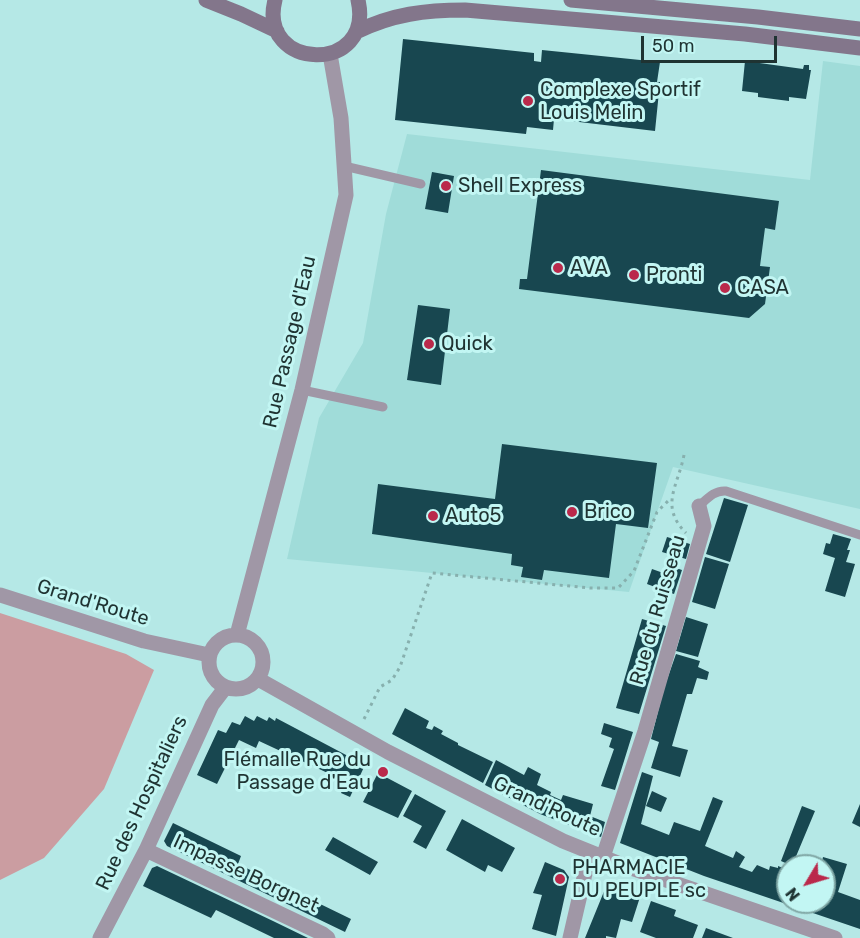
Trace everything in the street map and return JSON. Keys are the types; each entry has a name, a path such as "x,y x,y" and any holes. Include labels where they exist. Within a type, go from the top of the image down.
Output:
{"main road":[{"path":"206,0 277,31"},
{"path":"275,0 273,17 277,31 284,42 305,55 330,54 340,49 356,32 373,23 432,10 465,10 745,34 860,48"},
{"path":"356,32 360,21 358,0"},
{"path":"571,0 860,29"}],"street":[{"name":"Rue Passage d'Eau","path":"237,635 302,390 346,195 341,118 330,54"},
{"name":"Rue du Ruisseau","path":"570,938 597,854 645,731 704,526 699,506"},
{"name":"Grand'Route","path":"0,595 144,641 209,655"},
{"path":"237,635 247,637 255,643 261,651 263,660 258,679 253,684 239,690 225,688 213,678 208,663 209,655 215,644 225,637 237,635"},
{"name":"Grand'Route","path":"258,679 356,734 562,841 835,938"},
{"name":"Rue des Hospitaliers","path":"100,938 146,850 212,705 225,688"},
{"name":"Impasse Borgnet","path":"146,850 328,938"}],"lane":[{"path":"344,166 421,184"},
{"path":"302,390 383,407"},
{"name":"Rue du Ruisseau","path":"699,506 713,493 719,490 726,491 860,535"}],"path":[{"path":"684,455 671,498 675,519 699,544"},
{"path":"356,734 380,687 392,680 400,667 432,573 590,588 618,588 634,571 657,512 671,498"}],"shaded area":[{"path":"823,61 860,66 860,509 673,467 629,592 287,559 319,418 363,343 386,214 407,134 810,180"},
{"path":"0,613 126,654 154,670 104,789 44,858 0,880"}],"building":[{"name":"Complexe Sportif Louis Melin","path":"403,39 534,53 534,61 541,62 542,50 660,62 655,131 554,119 553,130 527,127 526,134 395,120"},
{"path":"745,61 803,69 804,65 809,65 809,70 811,70 806,99 789,97 789,101 758,97 758,93 742,91"},
{"path":"541,170 779,201 775,230 765,228 760,266 770,267 765,304 749,318 519,289 520,279 527,279"},
{"path":"432,172 454,176 448,213 425,209"},
{"name":"Quick","path":"418,305 450,309 441,385 407,380"},
{"name":"Brico","path":"502,444 657,463 648,528 616,524 609,578 544,570 542,580 521,577 523,567 511,565 512,554 372,534 378,484 495,499"},
{"path":"724,498 748,505 730,562 706,554"},
{"path":"833,534 851,539 846,562 855,564 845,597 825,591 835,558 823,554 826,543 830,544"},
{"path":"667,537 690,544 686,559 662,552"},
{"path":"705,557 729,564 715,609 692,602"},
{"path":"673,567 682,570 674,594 647,584 652,569 669,575"},
{"path":"686,617 708,624 698,657 676,651"},
{"path":"642,619 666,626 639,714 616,708"},
{"path":"676,654 700,661 698,667 709,672 707,680 697,678 692,694 687,694 672,746 688,750 680,777 651,768 659,742 651,739 664,688"},
{"path":"405,708 429,721 426,728 432,730 434,726 443,731 441,734 458,745 493,762 483,783 392,734"},
{"path":"245,716 254,721 257,716 267,721 269,717 275,721 276,718 365,765 350,797 341,793 350,773 343,785 330,779 332,775 259,741 256,748 239,740 217,784 197,775 218,730 226,733 232,722 240,725"},
{"path":"604,723 633,732 615,790 601,786 614,749 609,747 612,738 601,734"},
{"path":"496,760 524,775 528,767 541,774 537,785 561,800 563,795 593,804 590,816 605,822 601,837 540,814 485,785"},
{"path":"642,772 653,776 641,824 669,835 674,822 700,831 713,797 723,801 705,846 733,858 736,851 745,857 739,867 752,872 757,865 769,870 770,866 776,868 776,900 704,876 620,843"},
{"path":"378,773 412,791 398,818 363,802"},
{"path":"652,791 667,798 661,812 646,806"},
{"path":"415,794 446,811 426,849 413,842 422,826 403,816"},
{"path":"860,804 860,827 852,823"},
{"path":"802,806 815,811 797,854 784,854"},
{"path":"462,819 515,848 502,872 488,865 485,872 446,850"},
{"path":"173,823 241,856 238,864 351,919 345,932 167,846 164,841"},
{"path":"333,837 378,862 370,875 325,850"},
{"path":"836,861 847,864 838,892 860,900 860,929 816,914 836,914"},
{"path":"545,862 564,870 569,877 556,936 532,929 542,895 533,893"},
{"path":"157,866 308,938 274,938 216,910 211,918 143,886 152,868"},
{"path":"609,886 640,897 632,922 621,919 616,938 606,936 606,938 585,938 605,889"},
{"path":"651,901 676,910 674,916 698,925 693,938 656,938 640,932"},
{"path":"706,928 733,938 702,938"}],"place":[{"name":"Complexe Sportif Louis Melin","path":"528,101"},
{"name":"Shell Express","path":"446,186"},
{"name":"AVA","path":"558,268"},
{"name":"Pronti","path":"634,275"},
{"name":"CASA","path":"725,288"},
{"name":"Quick","path":"429,344"},
{"name":"Brico","path":"572,512"},
{"name":"Auto5","path":"433,516"},
{"name":"Flémalle Rue du Passage d'Eau","path":"383,772"},
{"name":"PHARMACIE DU PEUPLE sc","path":"560,879"}]}
